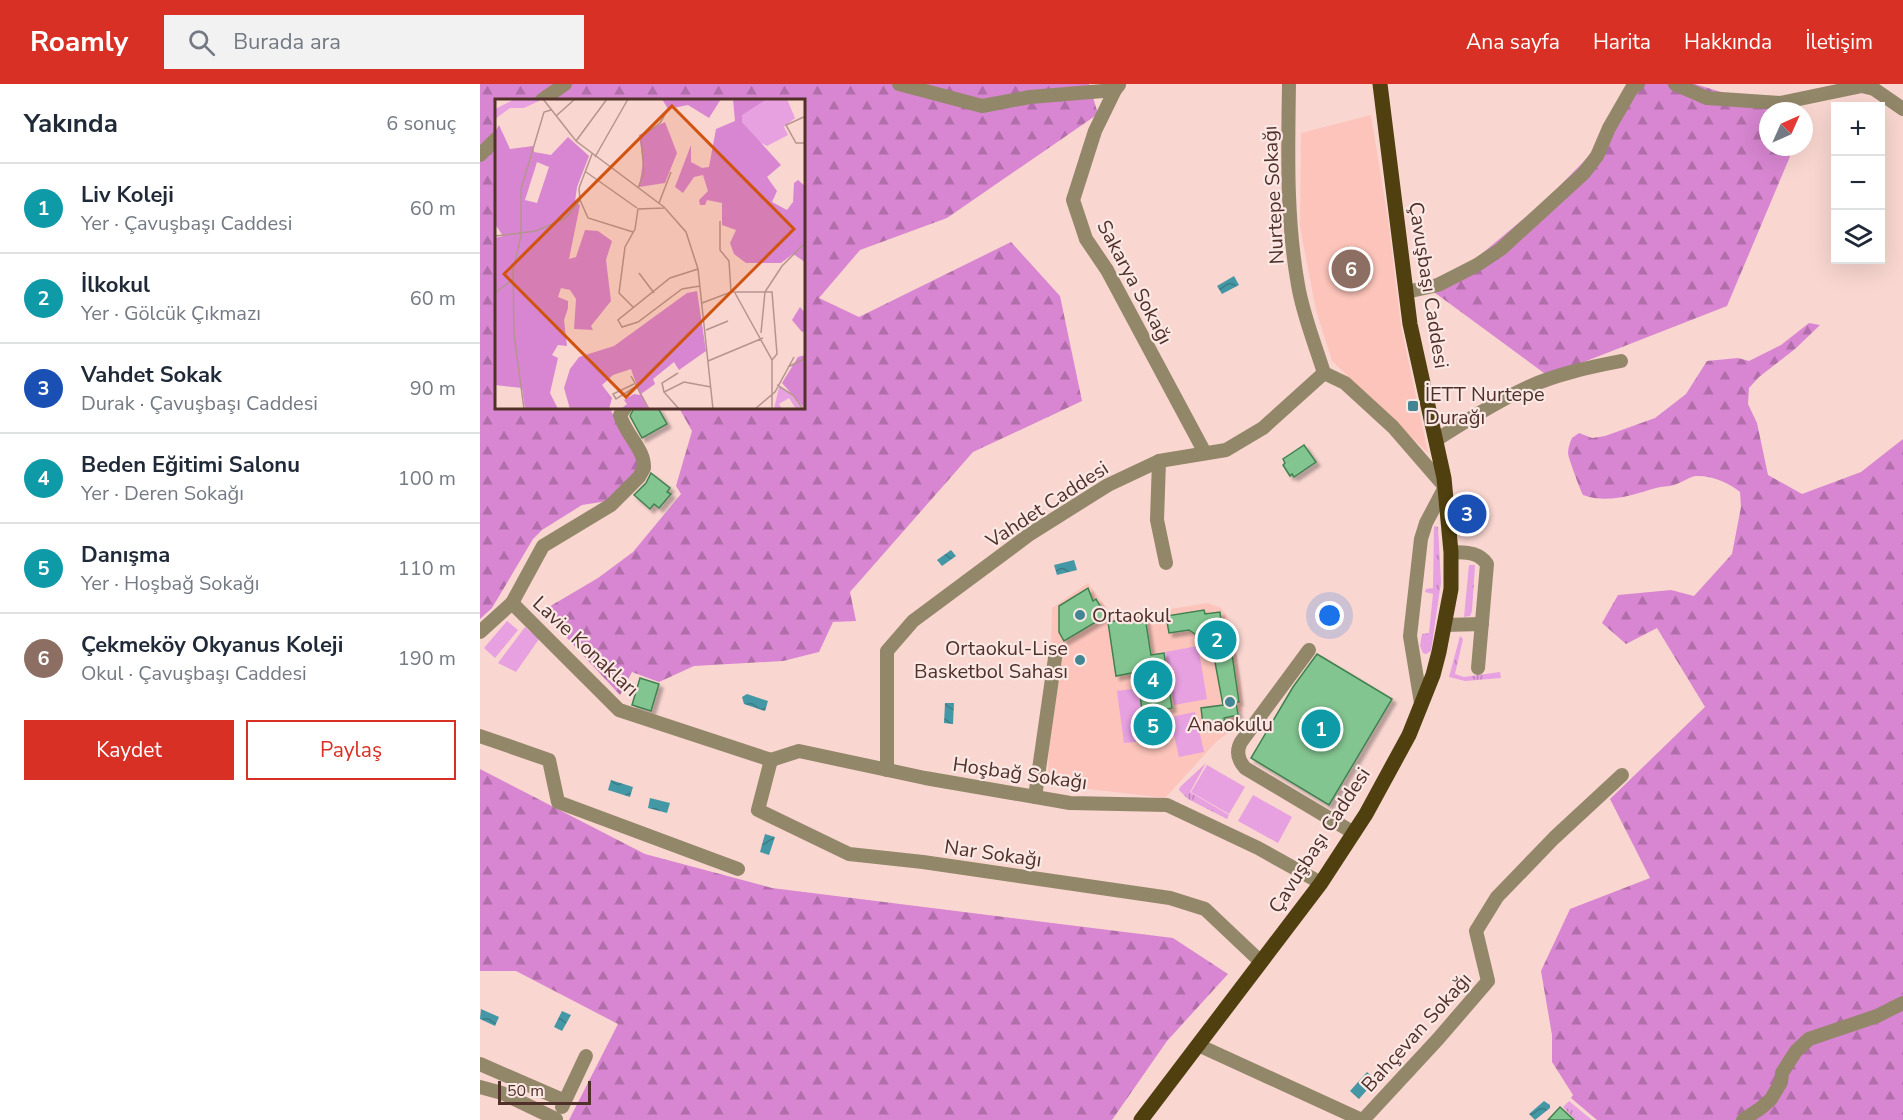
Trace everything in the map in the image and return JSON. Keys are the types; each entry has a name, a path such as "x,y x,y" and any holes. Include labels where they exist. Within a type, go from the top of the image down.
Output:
{"main road":[{"name":"Çavuşbaşı Caddesi","path":"1141,1120 1321,883 1366,814 1409,735 1433,675 1451,589 1451,552 1445,487 1410,324 1380,84"}],"street":[{"path":"543,99 565,84"},
{"path":"899,84 982,106 1030,97 1117,87"},
{"name":"Nurtepe Sokağı","path":"1289,84 1289,212 1298,287 1324,373"},
{"path":"1406,292 1438,285 1478,266 1501,249 1584,173 1597,156 1609,128 1632,88 1638,84"},
{"path":"1675,84 1707,98 1780,103 1861,85 1874,89 1903,109"},
{"name":"Sakarya Sokağı","path":"1117,87 1095,131 1073,200 1086,239 1107,270 1205,453"},
{"path":"480,155 489,142"},
{"path":"1436,440 1482,411 1530,386 1592,366 1621,361"},
{"path":"1324,373 1345,383 1393,427 1445,487 1426,523 1421,539 1410,636 1421,703"},
{"name":"Vahdet Caddesi","path":"888,770 887,651 913,621 1030,534 1108,484 1159,461 1227,450 1263,429 1324,373"},
{"name":"Lavie Konakları","path":"480,632 512,603 543,546 611,505 639,477 644,468 641,455 622,422 620,415 624,410"},
{"path":"1159,461 1157,520 1166,563"},
{"path":"1451,552 1475,554 1487,564 1478,668"},
{"name":"Lavie Konakları","path":"512,603 619,710 771,760"},
{"path":"1444,625 1482,624"},
{"path":"1309,650 1241,742 1238,757 1245,768 1354,832"},
{"path":"1035,797 1056,651"},
{"path":"480,736 549,760 558,802 738,869"},
{"name":"Hoşbağ Sokağı","path":"771,760 799,751 888,770 1070,803 1167,805 1258,848 1321,883"},
{"name":"Nar Sokağı","path":"771,760 758,810 849,854 923,862 1170,898 1205,909 1261,962"},
{"name":"Bahçevan Sokağı","path":"1363,1120 1488,981 1476,931 1497,897 1554,838 1622,775"},
{"path":"1743,1120 1768,1102 1781,1082 1782,1073 1796,1052 1809,1039 1877,1016 1903,1002"},
{"path":"1198,1045 1363,1120"},
{"path":"480,1087 502,1092 556,1120 586,1056"},
{"path":"480,1064 565,1101"}],"shaded area":[{"path":"1371,115 1388,220 1401,326 1428,453 1332,361 1316,310 1300,227 1301,133"},
{"path":"1088,583 1114,618 1208,603 1221,608 1231,622 1241,681 1243,711 1239,712 1239,727 1229,727 1229,732 1216,742 1165,798 1048,783 1052,608"}],"green space":[{"path":"480,84 1089,84 1098,114 947,218 860,250 819,298 859,317 1011,242 1060,296 1082,401 973,452 850,592 856,621 833,622 819,652 783,661 694,666 659,682 632,672 620,695 542,611 598,578 633,552 681,494 676,486 692,431 680,410 806,410 806,99 495,99 495,410 613,410 611,411 642,468 608,501 582,505 542,530 533,539 492,608 480,619"},
{"path":"1630,84 1695,84 1759,104 1759,156 1790,156 1727,306 1548,376 1423,284 1473,261 1546,200 1589,156"},
{"path":"1809,323 1820,325 1749,388 1748,404 1757,423 1768,475 1802,494 1861,472 1903,439 1903,1120 1597,1120 1571,1098 1573,1095 1552,1062 1552,1035 1541,971 1570,909 1650,878 1610,799 1705,707 1657,628 1626,644 1602,623 1618,595 1671,590 1694,596 1732,554 1741,507 1740,492 1720,480 1702,476 1693,477 1672,486 1658,487 1611,499 1583,495 1569,456 1569,445 1572,438 1579,433 1592,438 1605,436 1655,418 1686,394 1707,361 1738,358 1749,361 1781,345"},
{"path":"1434,526 1438,527 1441,582 1431,651 1426,654 1420,646 1422,634 1429,633 1433,594 1425,592 1426,589 1433,588"},
{"path":"1469,565 1475,565 1472,611 1470,616 1464,617"},
{"path":"507,621 518,630 495,658 484,648"},
{"path":"525,627 539,639 516,672 498,663"},
{"path":"1460,636 1463,639 1455,674 1464,677 1500,672 1501,678 1465,681 1449,677"},
{"path":"1198,646 1207,699 1174,705 1165,652"},
{"path":"1139,688 1146,741 1124,743 1117,691"},
{"path":"1195,712 1204,752 1179,757 1170,717"},
{"path":"1206,763 1190,792 1229,815 1227,819 1188,799 1179,790"},
{"path":"1207,765 1245,787 1229,814 1191,792"},
{"path":"480,769 645,854 772,888 1173,938 1228,974 1167,1041 1112,1120 569,1120 618,1024 516,971 480,971"},
{"path":"1253,795 1292,817 1278,843 1238,821"},
{"path":"1569,1101 1592,1120 1576,1120 1563,1107"}],"water":[{"path":"1234,276 1239,285 1222,294 1217,286"},
{"path":"951,550 956,556 942,566 937,560"},
{"path":"1074,560 1077,570 1057,575 1054,565"},
{"path":"747,694 768,701 765,711 744,704 742,697"},
{"path":"945,703 954,703 953,724 944,723"},
{"path":"611,780 633,787 630,797 608,790"},
{"path":"650,798 670,803 667,813 648,808"},
{"path":"765,834 775,837 769,855 760,852"},
{"path":"481,1009 499,1017 495,1026 480,1019"},
{"path":"562,1011 571,1015 562,1031 554,1027"},
{"path":"1367,1072 1376,1080 1359,1099 1350,1091"},
{"path":"1544,1101 1550,1105 1550,1108 1535,1120 1529,1114"}],"building":[{"path":"633,410 659,410 667,424 642,438 630,416"},
{"path":"1304,445 1316,462 1294,477 1292,474 1290,476 1283,465 1285,463 1283,459"},
{"path":"651,473 670,488 667,492 671,494 659,508 654,504 650,509 634,495 646,483"},
{"name":"Ortaokul","path":"1088,588 1093,601 1096,599 1106,616 1064,641 1059,632 1059,606"},
{"path":"1204,610 1205,614 1220,612 1222,628 1228,627 1239,702 1236,702 1238,715 1224,718 1225,721 1203,724 1201,708 1223,705 1212,646 1189,630 1169,633 1166,616"},
{"path":"1145,617 1151,655 1164,653 1172,708 1159,711 1162,739 1146,741 1137,672 1116,676 1108,622"},
{"path":"1317,654 1392,699 1329,805 1251,758 1293,687"},
{"path":"640,678 659,684 651,711 632,705"},
{"path":"1560,1107 1574,1120 1548,1120"}],"place":[{"name":"Çekmeköy Okyanus Koleji","path":"1351,269"},
{"name":"İETT Nurtepe Durağı","path":"1413,406"},
{"name":"Vahdet Sokak","path":"1467,514"},
{"name":"Ortaokul","path":"1080,615"},
{"name":"İlkokul","path":"1217,640"},
{"name":"Ortaokul-Lise Basketbol Sahası","path":"1080,660"},
{"name":"Beden Eğitimi Salonu","path":"1153,680"},
{"name":"Anaokulu","path":"1230,702"},
{"name":"Danışma","path":"1153,726"},
{"name":"Liv Koleji","path":"1321,729"}]}
